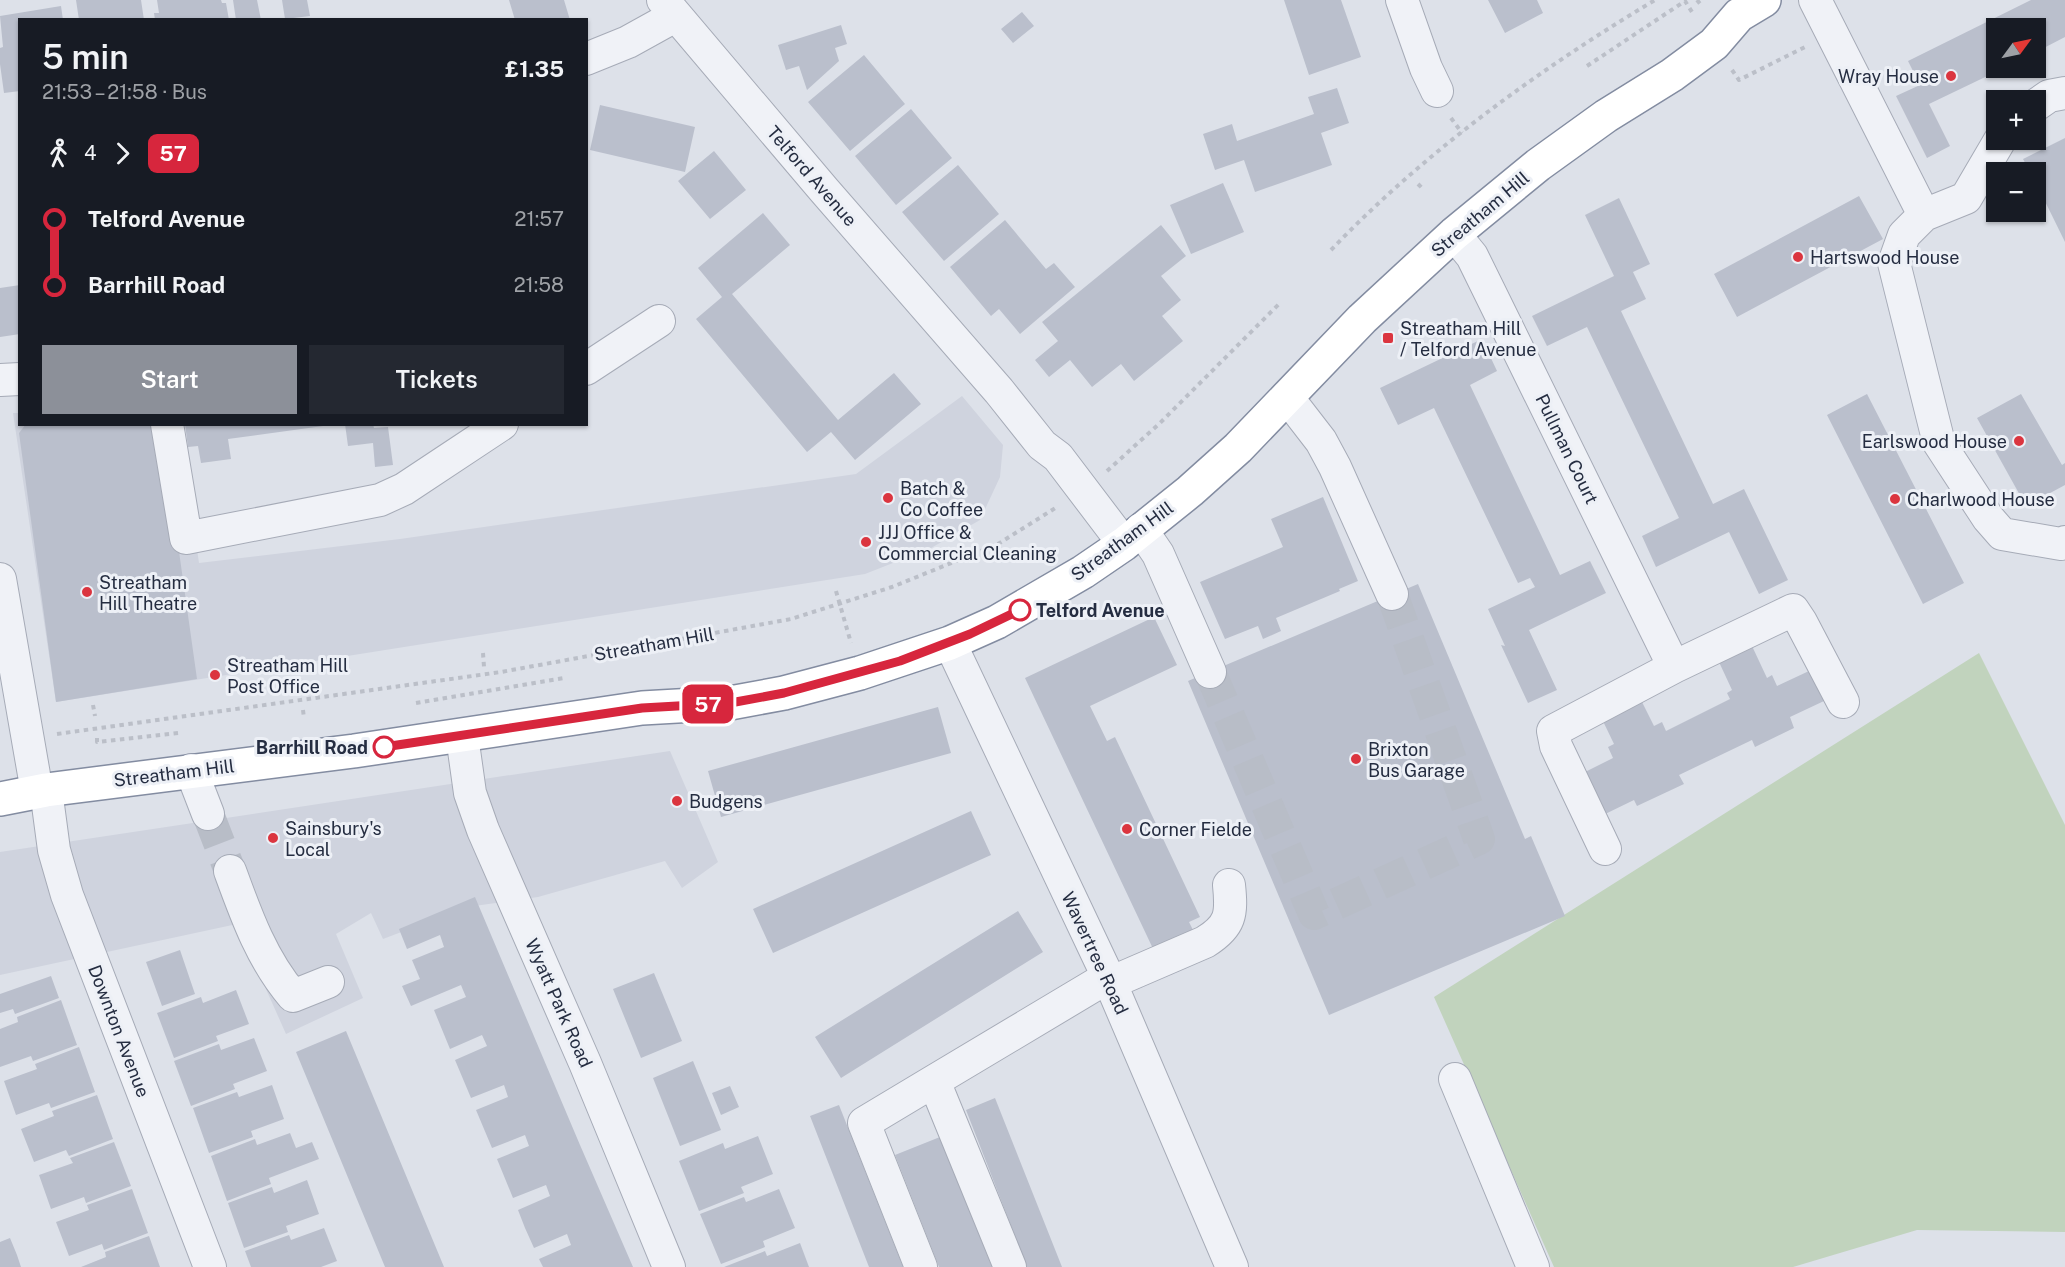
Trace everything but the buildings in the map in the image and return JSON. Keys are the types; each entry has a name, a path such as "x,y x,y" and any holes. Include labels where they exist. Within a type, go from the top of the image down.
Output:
{"highway":[{"name":"Streatham Hill","path":"0,799 191,770 462,736 642,708 730,703 784,693 870,670 950,643 997,622 1083,572 1190,491 1238,448 1362,319 1454,234 1538,165 1606,116 1672,75 1714,44 1739,15 1764,0"}],"street":[{"path":"1402,0 1426,68 1437,91"},
{"path":"1815,0 1924,215"},
{"path":"588,58 628,42 669,8"},
{"name":"Telford Avenue","path":"669,8 999,391 1042,445 1058,457 1083,489 1132,537 1158,554 1210,672"},
{"path":"2046,98 2065,93"},
{"path":"1994,150 1966,198 1924,215 1904,235 1893,263 1939,443 1988,518 2002,534 2051,543 2065,542"},
{"name":"Pullman Court","path":"1454,234 1472,256 1674,667"},
{"path":"588,368 659,321"},
{"path":"0,380 18,379"},
{"path":"1287,397 1317,435 1335,467 1392,594"},
{"path":"167,426 186,538 380,500 404,489 499,426"},
{"path":"0,579 27,738 42,791"},
{"path":"1605,849 1556,746 1553,731 1674,667 1793,610 1843,702"},
{"name":"Wavertree Road","path":"950,643 1109,980 1232,1267"},
{"name":"Wyatt Park Road","path":"462,736 470,793 476,811 585,1063 669,1267"},
{"path":"191,770 208,814"},
{"name":"Downton Avenue","path":"42,791 54,850 67,895 210,1267"},
{"path":"230,871 249,925 279,980 293,996 327,982"},
{"path":"921,1267 864,1123 1109,980 1205,942 1226,925 1231,903 1229,885"},
{"path":"1455,1079 1533,1267"},
{"path":"934,1081 1010,1267"}],"path":[{"path":"1331,250 1462,133 1513,92 1655,0"},
{"path":"1697,0 1701,5"},
{"path":"1587,66 1685,1 1692,12"},
{"path":"1626,30 1630,37"},
{"path":"1728,65 1739,80 1813,43"},
{"path":"1456,126 1462,133"},
{"name":"Streatham Hill","path":"27,738 501,672 791,619 892,587 998,544 1083,489 1119,461 1160,423 1281,302"},
{"path":"836,591 854,652"},
{"path":"483,653 484,667"},
{"path":"300,678 301,692"},
{"path":"416,703 564,678"},
{"path":"486,683 488,691"},
{"path":"93,705 95,716"},
{"path":"303,710 304,718"},
{"path":"97,738 97,742 178,733"},
{"path":"123,739 124,745"}],"shaded area":[{"path":"962,396 1003,445 1000,477 980,520 931,548 865,574 56,702 13,413 18,413 18,426 179,426 199,563 400,539 856,474"},
{"path":"670,751 718,862 682,888 665,861 538,897 467,907 383,939 371,913 336,934 363,998 286,1034 237,924 0,975 0,852"}],"green space":[{"path":"1979,653 2065,825 2065,1232 1917,1230 1793,1267 1554,1267 1434,997"}],"tunnel":[{"path":"1210,672 1314,914 1479,839 1392,594"},
{"path":"208,814 230,871"}],"bus line":[{"name":"57","path":"384,747 642,708 730,703 784,693 900,661 950,643 1020,610"}],"place":[{"name":"Wray House","path":"1951,76"},
{"name":"Hartswood House","path":"1798,257"},
{"name":"Streatham Hill / Telford Avenue","path":"1388,338"},
{"name":"Earlswood House","path":"2019,441"},
{"name":"Batch & Co Coffee","path":"888,498"},
{"name":"Charlwood House","path":"1895,499"},
{"name":"JJJ Office & Commercial Cleaning","path":"866,542"},
{"name":"Streatham Hill Theatre","path":"87,592"},
{"name":"Telford Avenue","path":"1020,610"},
{"name":"Streatham Hill Post Office","path":"215,675"},
{"name":"Barrhill Road","path":"384,747"},
{"name":"Brixton Bus Garage","path":"1356,759"},
{"name":"Budgens","path":"677,801"},
{"name":"Corner Fielde","path":"1127,829"},
{"name":"Sainsbury's Local","path":"273,838"}]}
